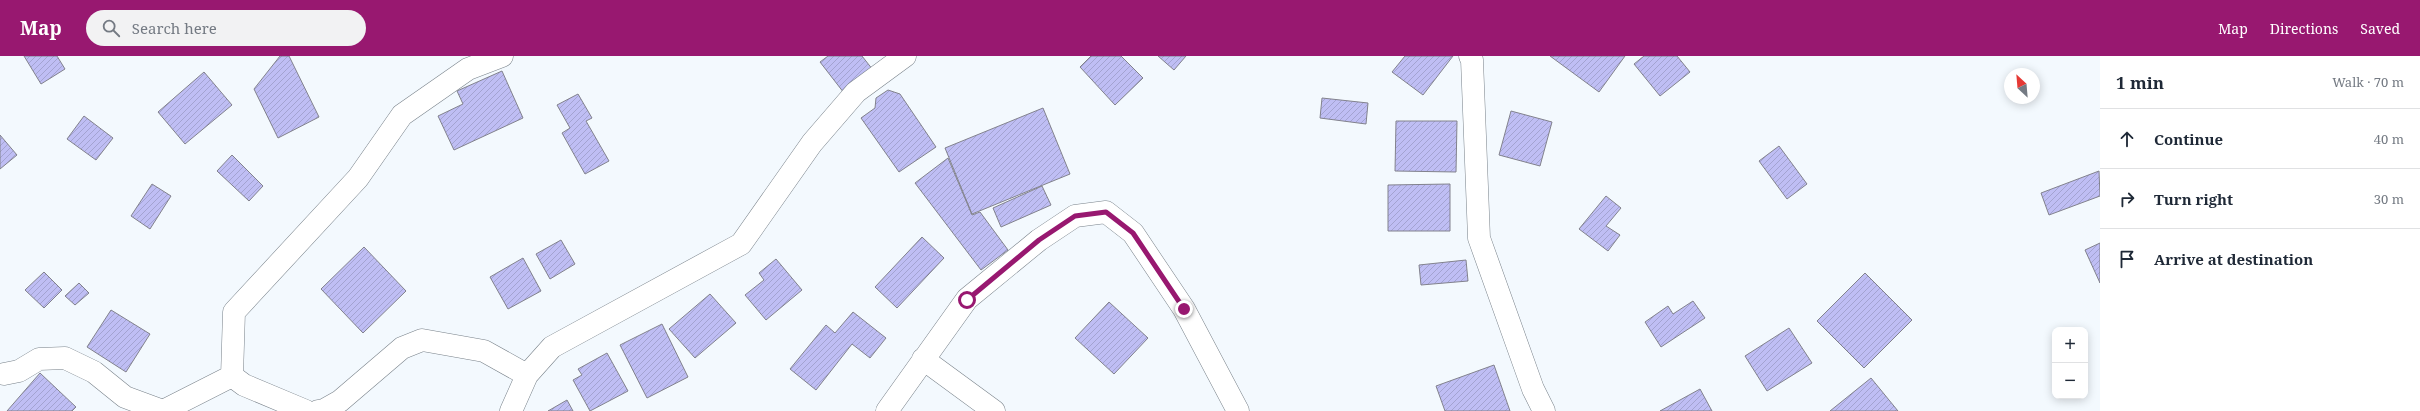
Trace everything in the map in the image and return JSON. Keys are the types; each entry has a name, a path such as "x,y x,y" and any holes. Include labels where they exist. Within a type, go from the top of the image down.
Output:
{"street":[{"path":"232,376 234,312 358,178 402,114 468,69 502,56"},
{"path":"511,411 527,375 552,347 741,244 812,143 856,92 905,56"},
{"path":"1470,56 1476,132 1479,238 1533,389 1544,411"},
{"path":"887,411 923,358 967,300 1039,240 1075,216 1106,212 1133,233 1184,309 1238,411"},
{"path":"318,411 324,410 340,401 402,348 422,340 484,351 527,375"},
{"path":"4,374 19,370 39,359 65,358 94,372 125,397 163,411 232,376"},
{"path":"923,358 994,411"},
{"path":"232,376 244,384 306,411"}],"building":[{"path":"24,56 57,56 65,69 41,84"},
{"path":"280,56 289,56 319,117 278,138 254,89"},
{"path":"828,56 862,56 873,70 844,93 820,62"},
{"path":"1091,56 1121,56 1143,78 1115,105 1080,67"},
{"path":"1158,56 1186,56 1174,70"},
{"path":"1405,56 1453,56 1423,95 1392,72"},
{"path":"1550,56 1625,56 1599,92"},
{"path":"1644,56 1677,56 1690,72 1660,96 1634,64"},
{"path":"502,71 523,118 454,150 438,116 463,104 457,91"},
{"path":"204,72 232,105 185,144 158,112"},
{"path":"888,90 900,94 936,147 899,172 861,118 875,108 876,98"},
{"path":"578,94 592,118 586,121 609,161 585,174 562,133 570,128 557,105"},
{"path":"1322,98 1368,103 1366,124 1320,118"},
{"path":"1043,108 1070,174 972,214 945,148"},
{"path":"1511,111 1552,122 1540,166 1499,155"},
{"path":"84,116 113,138 96,160 67,139"},
{"path":"1396,121 1457,121 1456,172 1395,171"},
{"path":"0,135 17,155 0,169"},
{"path":"1779,146 1807,184 1787,199 1759,161"},
{"path":"232,155 263,186 249,201 217,171"},
{"path":"948,158 972,215 980,212 1008,250 981,270 915,183"},
{"path":"2099,171 2100,196 2049,215 2041,193"},
{"path":"152,184 171,196 150,229 131,216"},
{"path":"1450,184 1450,231 1388,231 1388,185"},
{"path":"1042,186 1051,205 1001,227 993,208"},
{"path":"1606,196 1621,208 1606,226 1620,235 1608,251 1579,229"},
{"path":"922,237 944,258 897,308 875,287"},
{"path":"561,240 575,264 550,279 536,254"},
{"path":"2100,243 2100,283 2085,250"},
{"path":"364,247 406,291 363,333 321,289"},
{"path":"523,258 541,291 508,309 490,277"},
{"path":"776,259 802,290 766,320 745,295 764,280 759,273"},
{"path":"1466,260 1468,281 1421,285 1419,265"},
{"path":"44,272 62,290 44,308 25,290"},
{"path":"1865,273 1912,320 1864,368 1817,321"},
{"path":"79,283 89,293 75,305 65,296"},
{"path":"710,294 736,323 695,358 669,329"},
{"path":"1693,301 1705,318 1661,347 1645,322 1668,306 1673,314"},
{"path":"1109,302 1148,338 1114,374 1075,338"},
{"path":"111,310 150,334 126,372 87,347"},
{"path":"853,312 886,338 870,358 852,344 816,390 790,369 826,325 835,333"},
{"path":"662,324 688,377 647,398 620,345"},
{"path":"1789,328 1812,363 1767,391 1745,356"},
{"path":"607,353 628,391 590,411 573,380 582,375 578,369"},
{"path":"1494,365 1510,411 1445,411 1436,386"},
{"path":"40,373 76,407 72,411 7,411"},
{"path":"1871,378 1898,411 1830,411"},
{"path":"1700,389 1712,411 1660,411"},
{"path":"567,400 573,411 548,411"}],"route":[{"path":"967,300 1039,240 1075,216 1106,212 1133,233 1184,309"}]}
